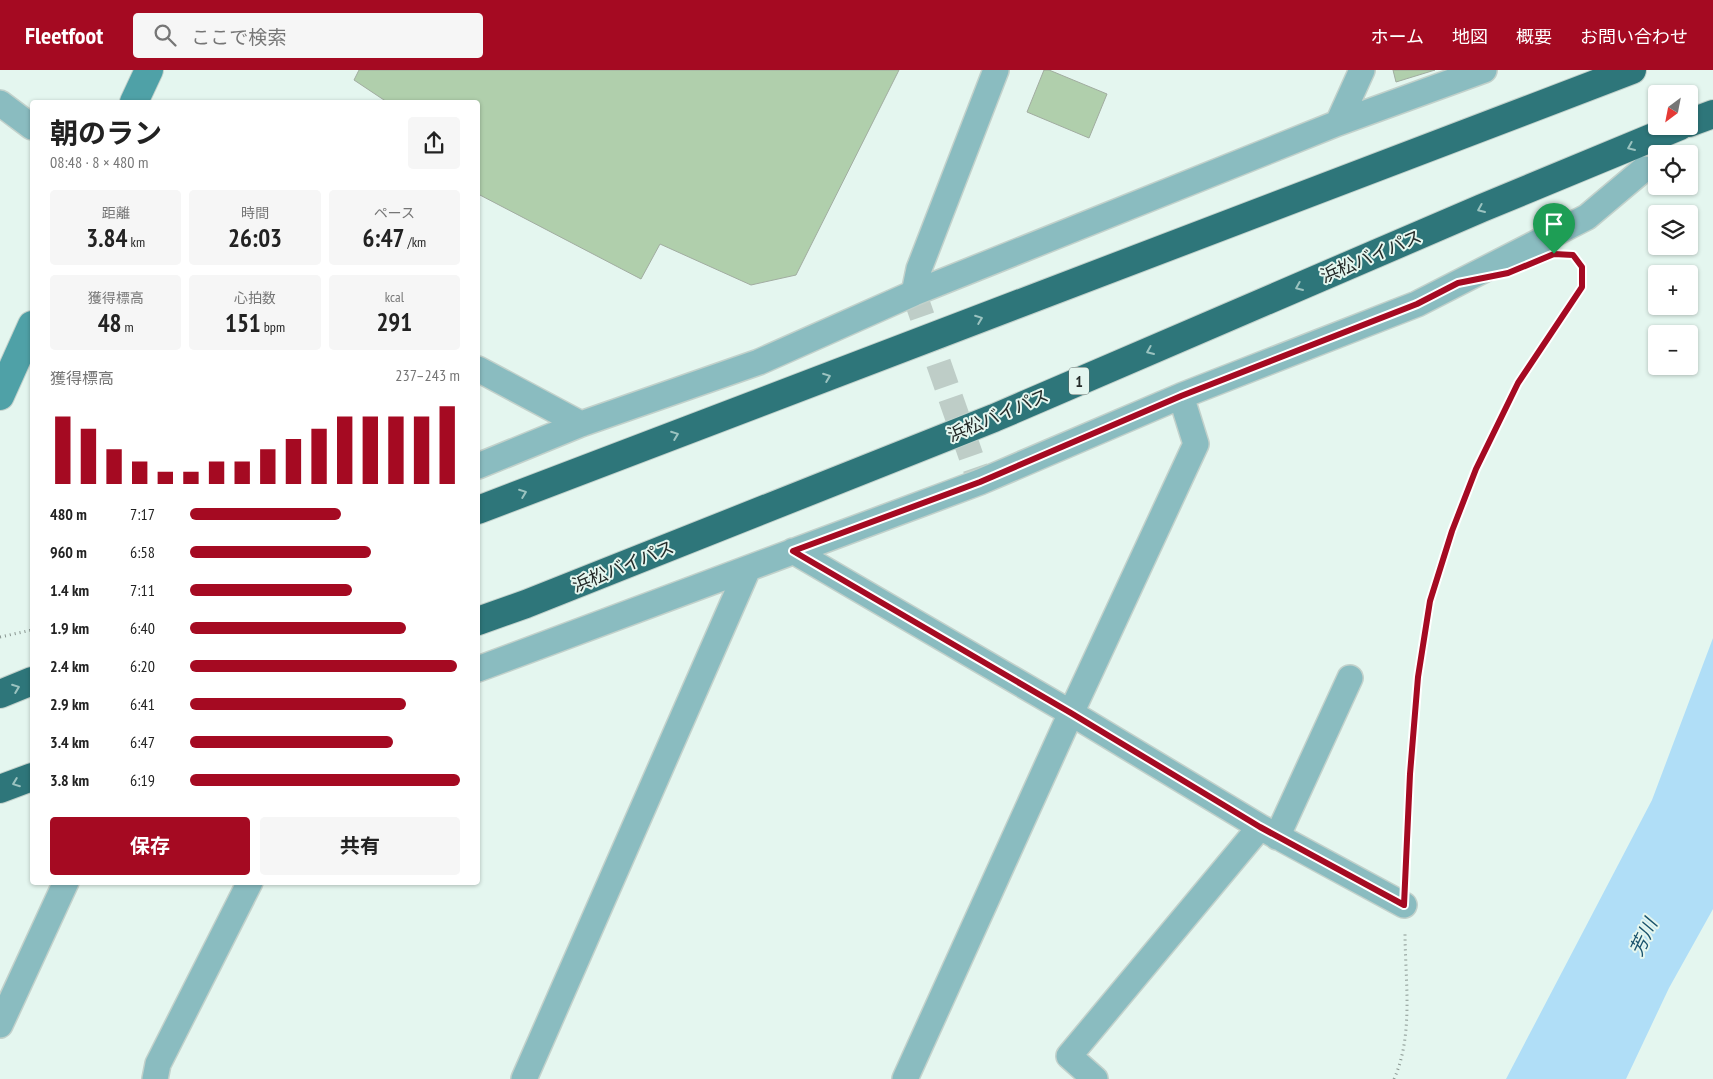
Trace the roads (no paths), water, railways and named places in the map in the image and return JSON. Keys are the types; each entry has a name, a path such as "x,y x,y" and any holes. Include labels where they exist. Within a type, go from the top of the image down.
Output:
{"highway":[{"path":"480,509 1632,70"},
{"name":"浜松バイパス","path":"1698,120 1713,114"},
{"name":"浜松バイパス","path":"480,620 526,604 994,418 1661,135"},
{"path":"0,694 30,682"},
{"path":"0,789 30,778"}],"street":[{"path":"135,100 149,70"},
{"path":"914,293 918,269 996,70"},
{"path":"1338,123 1362,70"},
{"path":"480,465 581,424 759,362 914,293 1338,123 1484,70"},
{"path":"0,103 30,126"},
{"path":"480,668 747,571 793,551 980,482 1181,396 1417,304 1587,217 1644,170"},
{"path":"0,396 30,329"},
{"path":"480,370 581,424"},
{"path":"906,1079 1071,713 1196,444 1181,396"},
{"path":"793,551 1071,713 1268,832 1404,905"},
{"path":"524,1079 747,571"},
{"path":"1095,1079 1069,1056 1268,832 1350,678"},
{"path":"0,1025 65,885"},
{"path":"155,1079 158,1064 248,885"}],"water":[{"name":"芳川","path":"1713,638 1713,909 1669,988 1626,1079 1506,1079 1652,800"}],"tunnel":[{"path":"914,293 980,482"}]}
